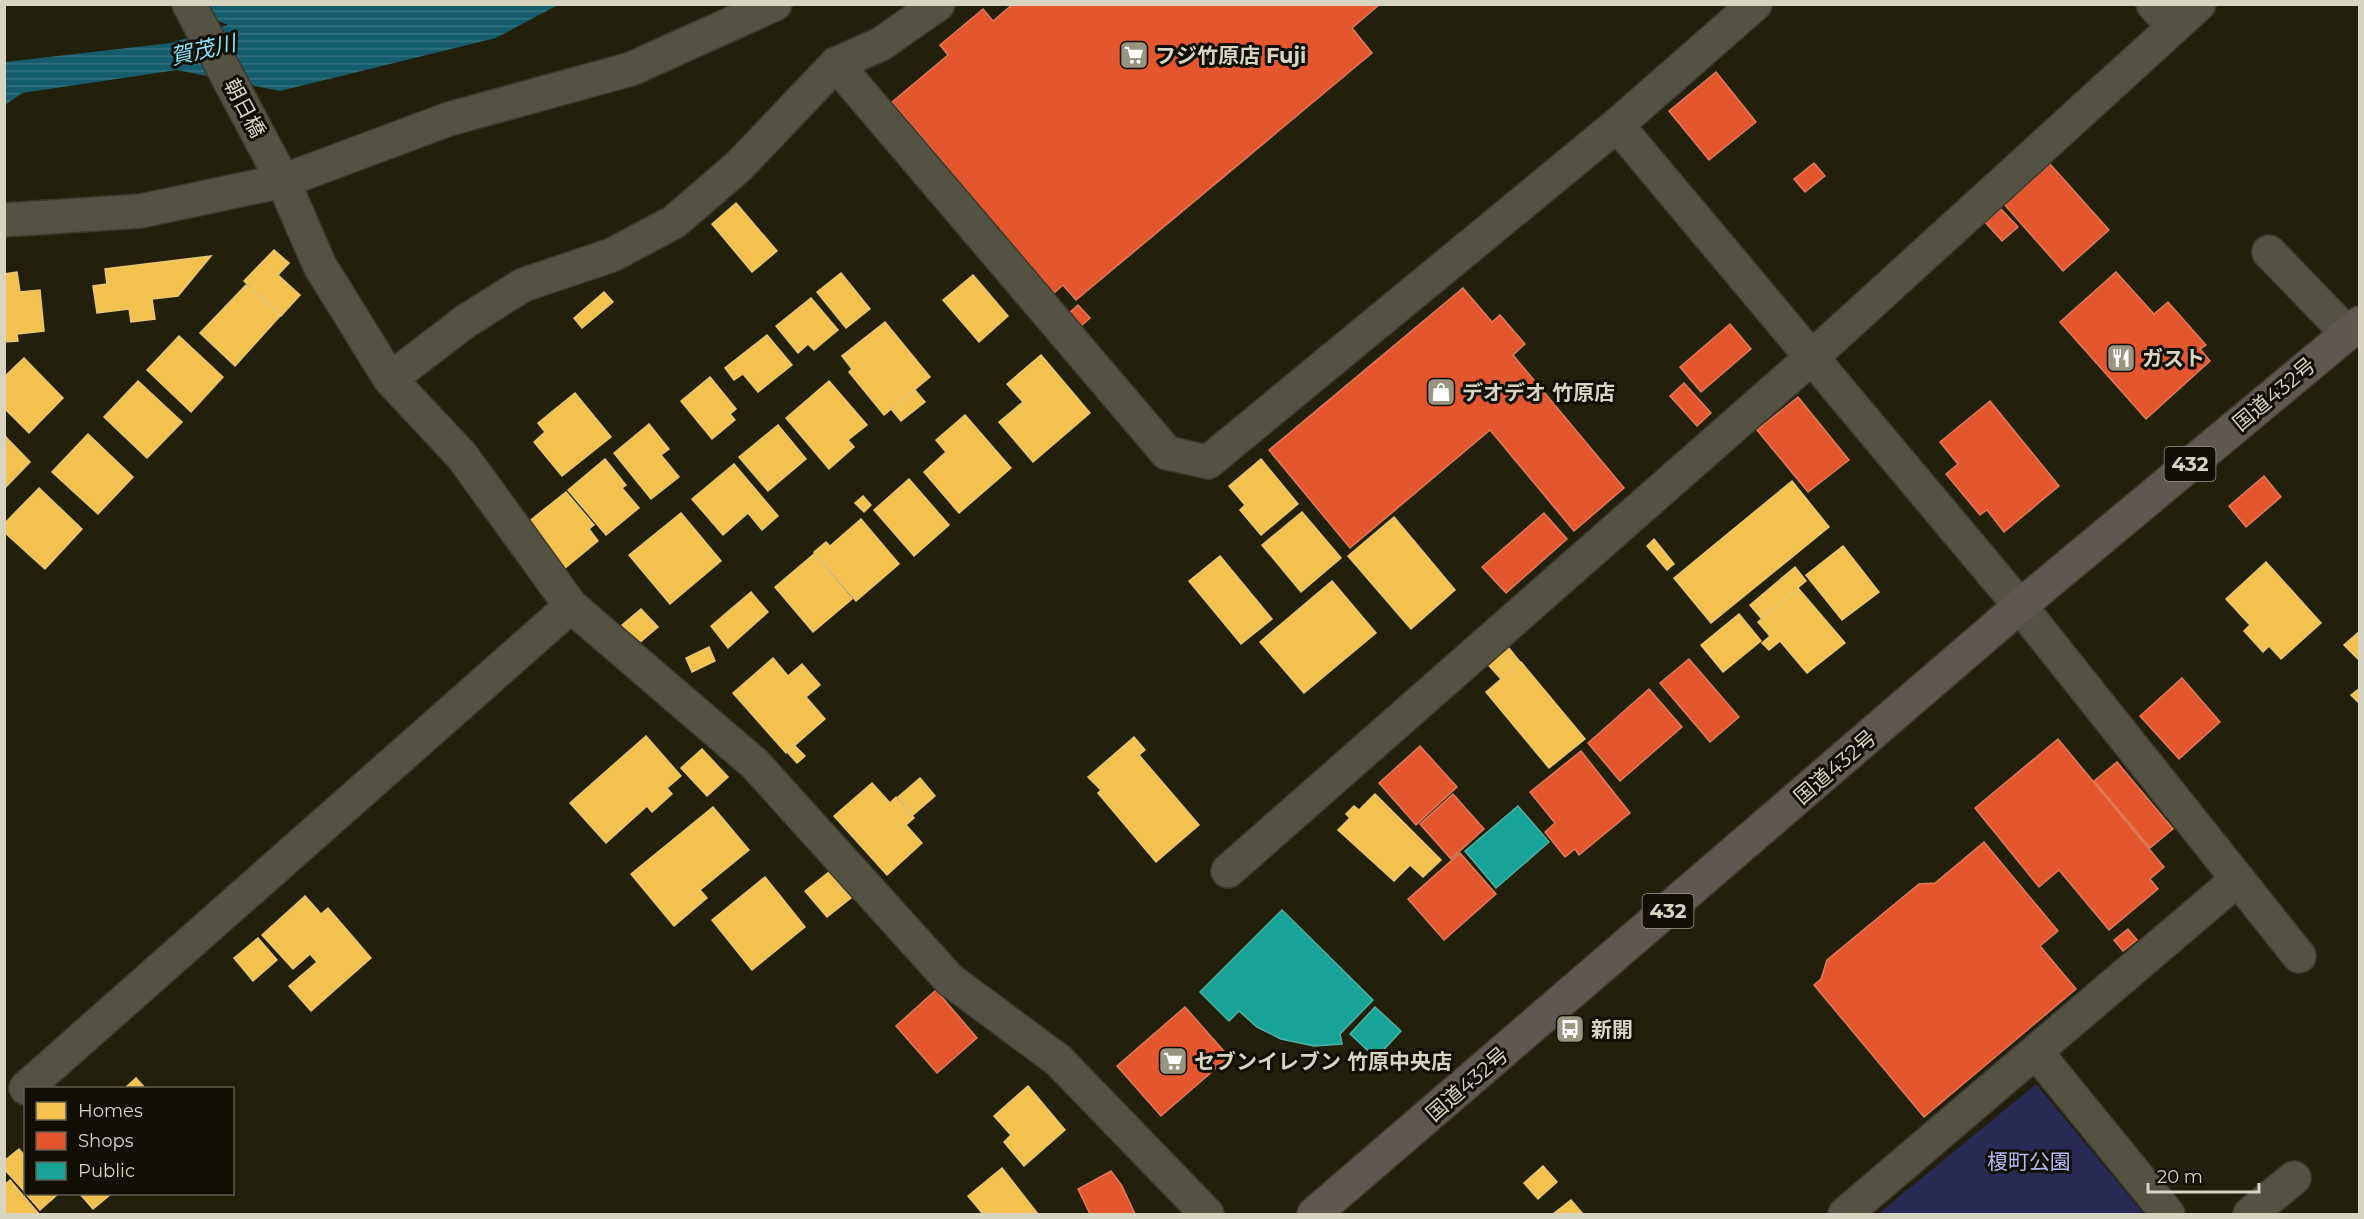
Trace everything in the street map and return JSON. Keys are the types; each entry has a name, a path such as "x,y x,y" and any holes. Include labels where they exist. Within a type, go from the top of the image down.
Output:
{"highway":[{"name":"国道432号","path":"1314,1215 2020,606 2354,328"}],"street":[{"name":"朝日橋","path":"189,4 267,148 320,266 390,379 462,456 571,606 755,764 950,980 1058,1060 1207,1215"},
{"path":"4,220 141,211 283,181 449,119 630,69 775,4"},
{"path":"390,379 466,321 523,285 565,273 612,255 674,222 739,166 836,64 881,44 938,4"},
{"path":"836,64 1167,453 1208,462 1617,125 1755,4"},
{"path":"1228,871 1812,357 2163,16 2199,4"},
{"path":"1617,125 2020,606 2299,956"},
{"path":"2269,252 2354,328"},
{"path":"28,1087 571,606"},
{"path":"1845,1215 2238,879"},
{"path":"2036,1052 2169,1215"},
{"path":"4,1108 24,1091"},
{"path":"2250,1215 2294,1178"}],"green space":[{"name":"榎町公園","path":"2036,1084 2144,1214 1878,1214"}],"water":[{"name":"賀茂川","path":"181,5 558,5 496,38 280,91 177,70 22,93 5,105 5,62 171,43 228,25"}],"building: Homes":[{"path":"736,203 777,251 752,272 712,224"},
{"path":"274,250 289,263 278,275 300,295 281,316 244,281"},
{"path":"211,256 178,296 152,299 155,319 131,322 129,309 97,313 93,286 107,284 105,269"},
{"path":"17,272 20,292 40,290 44,331 17,334 18,341 4,342 4,274"},
{"path":"841,273 870,309 846,328 817,292"},
{"path":"973,275 1008,316 979,342 943,300"},
{"path":"246,285 280,316 235,366 200,333"},
{"path":"604,292 613,302 582,328 574,318"},
{"path":"811,298 838,330 814,350 808,344 798,353 776,326"},
{"path":"885,322 930,377 884,415 849,372 852,369 842,356"},
{"path":"767,335 792,365 758,392 743,374 734,380 725,368"},
{"path":"179,336 223,377 191,412 147,370"},
{"path":"1041,355 1090,413 1033,462 999,422 1023,402 1007,384"},
{"path":"24,358 63,398 29,433 4,408 4,377"},
{"path":"710,377 736,409 730,414 735,420 712,439 681,401"},
{"path":"138,381 182,422 147,458 104,417"},
{"path":"829,381 867,425 848,440 854,447 829,469 786,418"},
{"path":"915,390 925,402 901,421 892,410"},
{"path":"575,393 611,437 562,476 534,442 545,432 538,423"},
{"path":"965,415 1011,468 959,513 924,472 946,452 936,440"},
{"path":"649,424 669,449 661,455 679,477 651,499 614,453"},
{"path":"778,425 806,459 768,491 739,457"},
{"path":"88,434 133,477 98,514 52,472"},
{"path":"4,435 30,462 4,489"},
{"path":"605,459 626,485 622,488 639,508 606,535 568,490"},
{"path":"1261,459 1298,504 1261,535 1240,510 1245,505 1229,486"},
{"path":"734,464 778,516 762,530 748,513 723,535 692,499"},
{"path":"909,479 949,525 914,556 874,510"},
{"path":"1792,481 1829,527 1711,623 1674,578"},
{"path":"39,488 82,529 45,569 4,532 4,524"},
{"path":"566,492 594,525 589,529 598,541 564,569 527,523"},
{"path":"863,496 871,505 864,512 855,503"},
{"path":"1302,512 1341,558 1301,592 1262,545"},
{"path":"681,513 721,561 670,604 629,555"},
{"path":"1394,517 1455,590 1411,629 1348,556"},
{"path":"861,519 899,564 856,601 814,552 826,542 830,546"},
{"path":"1654,539 1674,564 1667,570 1647,546"},
{"path":"1843,546 1879,592 1842,620 1806,575"},
{"path":"814,554 852,599 813,632 775,587"},
{"path":"1220,556 1272,619 1241,644 1189,581"},
{"path":"2266,562 2321,623 2281,659 2269,646 2263,652 2244,631 2250,625 2226,599"},
{"path":"1795,567 1806,581 1761,618 1750,605"},
{"path":"1332,581 1376,633 1304,693 1260,642"},
{"path":"1798,588 1845,643 1807,673 1780,641 1769,650 1762,643 1770,636 1758,622"},
{"path":"751,592 768,612 728,648 711,626"},
{"path":"641,609 658,627 638,644 622,625"},
{"path":"1739,614 1761,641 1723,672 1701,645"},
{"path":"2360,631 2360,661 2344,645"},
{"path":"1504,642 1520,662 1501,679 1484,660"},
{"path":"709,647 715,661 692,672 686,658"},
{"path":"773,658 788,676 802,664 820,685 806,697 825,719 786,753 733,693"},
{"path":"1521,662 1585,739 1549,768 1486,692"},
{"path":"2360,688 2360,704 2351,695"},
{"path":"646,736 681,776 667,788 672,794 652,812 647,806 606,843 570,803"},
{"path":"1134,737 1145,750 1139,755 1199,825 1156,862 1098,793 1101,790 1088,777"},
{"path":"795,746 805,756 797,763 788,753"},
{"path":"702,749 728,777 707,796 681,768"},
{"path":"920,778 935,796 913,815 898,797"},
{"path":"872,783 890,803 896,797 914,818 906,825 922,843 887,875 834,816"},
{"path":"1375,794 1441,860 1423,877 1410,865 1394,881 1338,830 1350,818 1346,814 1354,806 1359,810"},
{"path":"713,807 749,850 700,890 707,898 674,926 631,874"},
{"path":"829,872 851,898 827,917 805,891"},
{"path":"765,877 805,927 752,970 712,920"},
{"path":"305,896 321,914 328,908 371,958 311,1011 289,986 317,962 310,954 293,969 262,935"},
{"path":"258,938 277,960 253,981 234,958"},
{"path":"136,1078 144,1087 126,1087"},
{"path":"1028,1086 1065,1130 1024,1166 1004,1142 1011,1135 994,1116"},
{"path":"19,1149 24,1155 24,1191 4,1169 4,1161"},
{"path":"1543,1166 1557,1182 1538,1199 1524,1183"},
{"path":"1002,1168 1038,1214 983,1214 968,1196"},
{"path":"10,1180 39,1214 4,1214 4,1185"},
{"path":"27,1195 57,1195 40,1210"},
{"path":"81,1195 110,1195 93,1209"},
{"path":"1571,1200 1583,1214 1553,1214"}],"building: Shops":[{"path":"1013,4 1380,4 1352,28 1372,53 1076,300 1063,285 1053,294 892,102 948,55 940,45 983,9 993,21"},
{"path":"1716,72 1756,122 1709,160 1669,111"},
{"path":"1814,163 1825,176 1805,192 1794,179"},
{"path":"2050,164 2109,230 2063,271 2004,204"},
{"path":"2001,209 2018,227 2002,241 1985,222"},
{"path":"2116,272 2154,314 2168,302 2206,345 2200,349 2210,361 2146,419 2060,322"},
{"name":"デオデオ 竹原店","path":"1463,288 1492,322 1500,315 1525,344 1513,355 1624,488 1574,531 1490,430 1350,548 1269,450"},
{"path":"1078,305 1090,318 1080,327 1068,314"},
{"path":"1730,324 1751,349 1701,392 1680,367"},
{"path":"1684,383 1711,413 1697,426 1670,396"},
{"path":"1798,397 1849,460 1808,492 1757,430"},
{"path":"1990,401 2059,486 2004,532 1987,510 1980,515 1946,474 1958,464 1940,442"},
{"path":"2264,476 2281,497 2246,527 2229,506"},
{"path":"1544,513 1567,539 1506,593 1482,567"},
{"path":"1689,659 1739,717 1710,742 1660,683"},
{"path":"2182,678 2220,722 2179,759 2140,716"},
{"path":"1649,689 1682,727 1620,781 1588,743"},
{"path":"2058,739 2164,867 2150,879 2158,889 2109,930 2059,870 2039,887 1975,808"},
{"path":"1420,746 1457,787 1416,825 1379,783"},
{"path":"1581,751 1630,813 1579,855 1575,849 1565,857 1545,832 1555,823 1530,792"},
{"path":"2117,762 2173,829 2150,848 2094,781"},
{"path":"1453,794 1484,829 1451,859 1420,824"},
{"path":"1984,842 2058,931 2040,946 2076,989 1924,1117 1814,985 1821,979 1827,960 1919,884 1935,883"},
{"path":"1460,853 1496,894 1444,940 1408,899"},
{"path":"2128,929 2137,940 2123,951 2114,940"},
{"path":"936,990 977,1038 937,1073 896,1026"},
{"name":"セブンイレブン 竹原中央店","path":"1185,1007 1229,1057 1161,1116 1117,1066"},
{"path":"1111,1171 1122,1186 1135,1214 1090,1214 1078,1189"}],"building: Public":[{"path":"1518,806 1549,842 1496,888 1465,851"},
{"path":"1282,910 1373,1000 1340,1034 1342,1044 1314,1046 1281,1039 1257,1027 1239,1011 1229,1021 1200,992"},
{"path":"1375,1007 1401,1031 1376,1058 1350,1034"}],"place":[{"name":"フジ竹原店 Fuji","path":"1134,55"},
{"name":"ガスト","path":"2121,358"},
{"name":"デオデオ 竹原店","path":"1441,392"},
{"name":"新開","path":"1570,1029"},
{"name":"セブンイレブン 竹原中央店","path":"1173,1061"}]}
